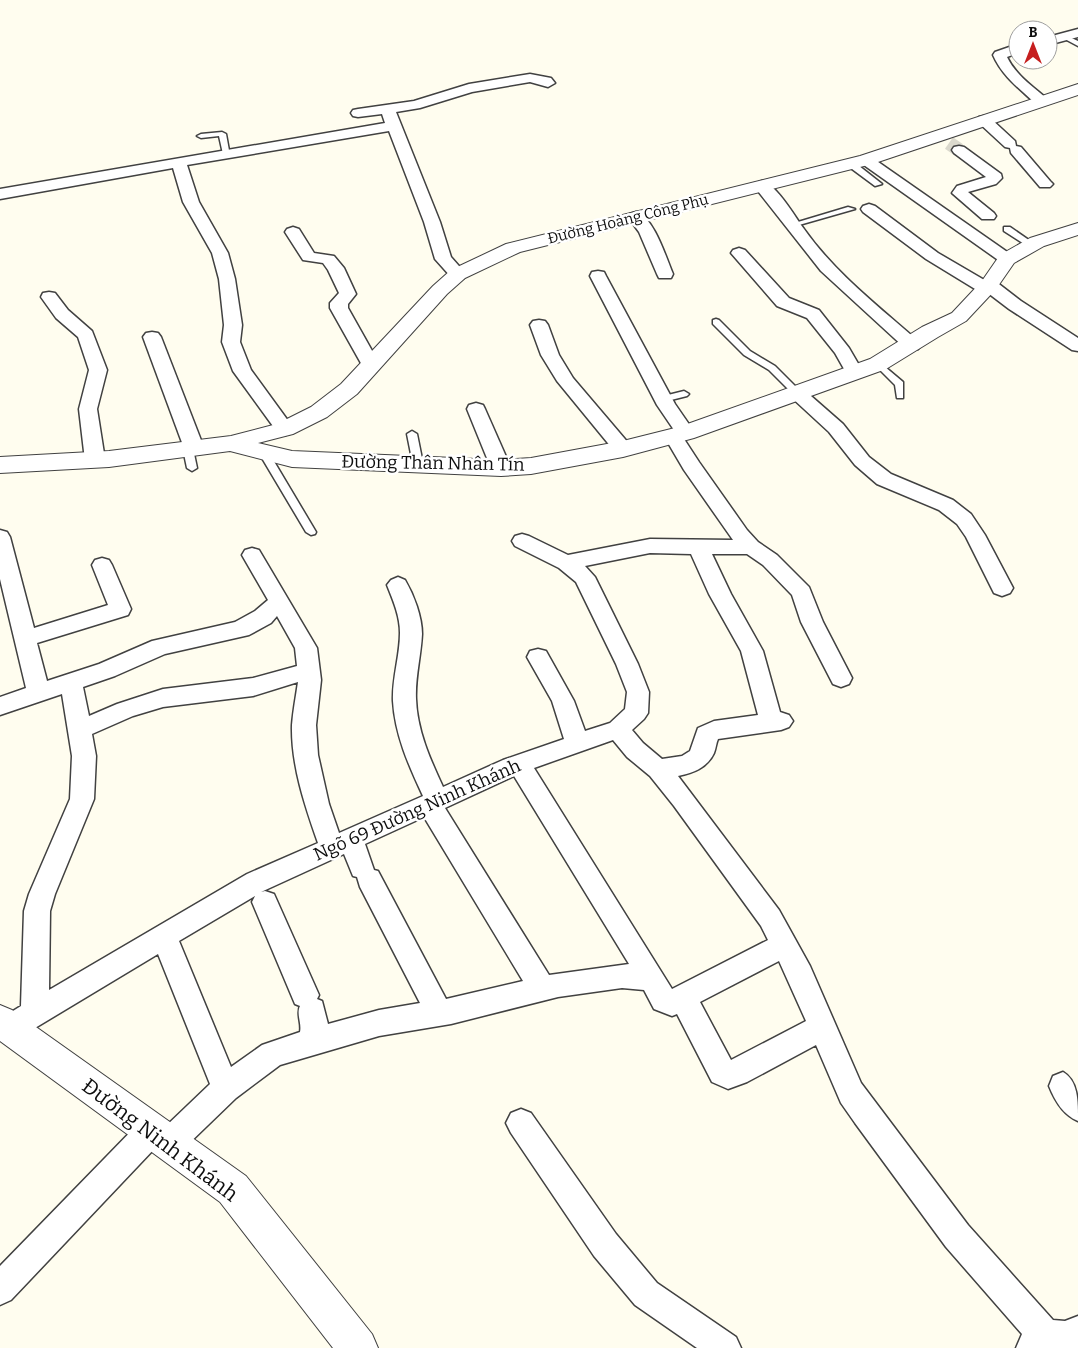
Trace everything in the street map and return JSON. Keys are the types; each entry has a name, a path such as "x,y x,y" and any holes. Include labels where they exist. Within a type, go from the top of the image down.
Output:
{"street":[{"path":"1058,38 1071,35"},
{"path":"1008,52 1000,55 1008,69"},
{"path":"1009,70 1041,101"},
{"path":"358,113 388,110 441,98 469,88 530,78 546,81 548,84"},
{"name":"Đường Hoàng Công Phụ","path":"231,442 285,429 319,412 349,389 440,290 458,274 513,248 859,162 949,143 984,120 1078,89"},
{"path":"388,110 432,222 443,259 458,274"},
{"path":"984,120 1013,147 1045,184"},
{"path":"0,194 393,126"},
{"path":"949,143 993,174 994,178 977,186 962,189 960,193 988,216"},
{"path":"859,162 1007,259"},
{"path":"180,163 191,202 220,253 227,279 233,325 231,342 242,371 285,429"},
{"path":"762,186 775,199 818,259 912,345"},
{"path":"869,209 932,256 988,287 1078,346"},
{"path":"636,217 647,231 665,274"},
{"name":"Đường Thân Nhân Tín","path":"0,465 192,455 231,442 264,453 292,459 501,468 531,466 623,448 680,434 878,364 912,345 930,332 959,317 988,287 1007,259 1032,245 1078,229"},
{"path":"293,232 309,257 328,260 336,268 348,294 339,303 339,308 371,365"},
{"path":"739,253 783,302 814,314 854,372"},
{"path":"598,276 663,399 680,434 691,466 726,512 740,535 751,547 770,560 801,592 812,622 841,678"},
{"path":"49,297 62,314 86,336 98,370 88,408 94,460"},
{"path":"539,325 550,355 566,381 623,448"},
{"path":"152,337 192,455"},
{"path":"797,394 836,428 862,461 884,479 939,502 964,519 975,535 1002,588"},
{"path":"476,409 501,468"},
{"path":"0,537 39,694"},
{"name":"Ngõ 69 Đường Ninh Khánh","path":"15,1021 164,937 256,882 519,764 618,730 636,713 638,692 627,664 584,577 566,563 522,541"},
{"path":"566,563 650,546 751,547"},
{"path":"658,769 679,766 697,758 702,753 706,734 714,730 776,721 752,651 720,594 698,546"},
{"path":"252,555 306,648 310,680 304,725 306,755 317,804 341,843 365,873 439,1013"},
{"path":"25,638 120,608 102,566"},
{"path":"398,584 409,617 411,632 404,686 407,724 415,753 433,802 543,989"},
{"path":"0,706 39,694 160,647 241,629 263,617 279,602"},
{"path":"538,657 563,701 577,744"},
{"path":"79,730 125,710 163,698 253,688 308,671"},
{"path":"15,1021 42,894 82,799 84,756 71,682"},
{"path":"618,730 635,750 658,769 683,799 770,918 785,945 837,1056 851,1093 957,1236 1044,1343 1053,1337 1069,1338 1078,1332"},
{"path":"519,764 668,1002 672,1003 785,945"},
{"path":"265,902 308,1003 315,1027 311,1042"},
{"path":"164,937 226,1088"},
{"path":"0,1289 160,1136 272,1054 379,1023 439,1013 558,985 622,976 652,978"},
{"path":"683,997 722,1072 728,1075 822,1027"},
{"name":"Đường Ninh Khánh","path":"15,1021 160,1136 233,1189 358,1348"},
{"path":"521,1124 605,1245 646,1294 725,1348"}],"lane":[{"path":"1071,35 1078,44"},
{"path":"201,136 222,134 227,154"},
{"path":"859,162 878,184"},
{"path":"792,225 851,209"},
{"path":"1007,228 1032,245"},
{"path":"716,322 746,352 772,368 797,394"},
{"path":"878,364 900,384 900,396"},
{"path":"663,399 684,394"},
{"path":"412,434 418,464"},
{"path":"264,453 312,532"}],"tunnel":[{"path":"949,143 959,150"}]}
